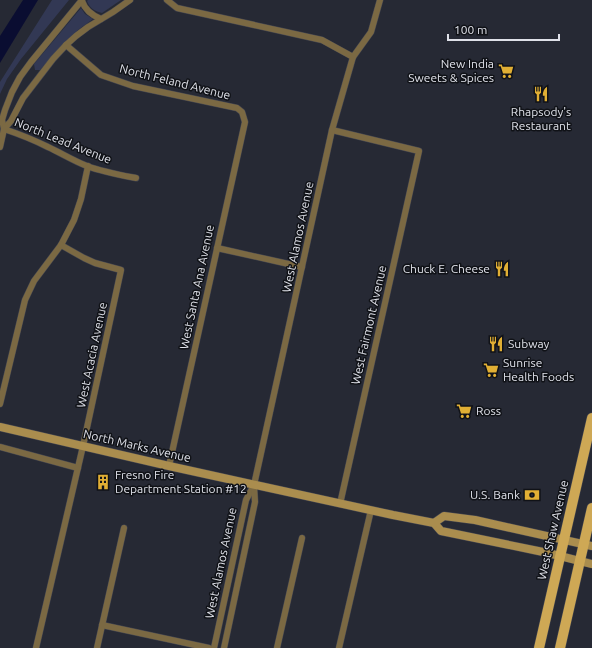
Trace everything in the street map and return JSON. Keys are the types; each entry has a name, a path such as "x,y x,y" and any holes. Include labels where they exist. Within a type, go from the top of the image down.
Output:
{"main road":[{"name":"West Shaw Avenue","path":"540,648 592,418"},
{"name":"North Marks Avenue","path":"0,427 254,485 434,523 441,531 592,564"},
{"path":"560,648 580,561 588,545 592,508"},
{"path":"434,523 444,516 475,520 588,545"}],"street":[{"path":"82,0 84,7 89,12 101,19"},
{"path":"0,148 4,130 2,120 12,92 31,62 82,0"},
{"path":"4,130 11,121 30,88 66,45 88,27 130,0"},
{"path":"167,0 177,8 322,40 353,57"},
{"name":"West Alamos Avenue","path":"214,648 246,500 254,485 332,130 353,57 371,32 380,0"},
{"name":"North Feland Avenue","path":"66,45 101,74 133,86 237,108 242,112"},
{"name":"West Santa Ana Avenue","path":"169,466 245,122 242,112"},
{"name":"North Lead Avenue","path":"4,130 19,134 38,142 66,157 88,166 106,172 136,178"},
{"name":"West Fairmont Avenue","path":"332,130 419,151 340,504"},
{"path":"0,404 25,300 34,281 61,245 74,220 81,199 88,166"},
{"name":"West Acacia Avenue","path":"36,648 83,446 121,270 90,261 73,253 61,245"},
{"path":"217,248 302,267"},
{"path":"0,447 78,468"},
{"name":"West Alamos Avenue","path":"224,648 255,502 254,485"},
{"path":"340,648 371,510"},
{"path":"97,648 124,528"},
{"path":"277,648 302,538"},
{"path":"102,625 209,648"}],"shaded area":[{"path":"23,0 38,0 0,63 0,36"},
{"path":"52,0 69,0 21,59 7,79 0,94 0,82"},
{"path":"88,0 121,0 102,13 91,8 88,4"},
{"path":"81,8 85,14 93,19 64,43 40,70 35,70 34,64"}],"place":[{"name":"New India Sweets & Spices","path":"506,71"},
{"name":"Rhapsody's Restaurant","path":"541,94"},
{"name":"Chuck E. Cheese","path":"502,269"},
{"name":"Subway","path":"496,344"},
{"name":"Sunrise Health Foods","path":"491,370"},
{"name":"Ross","path":"464,411"},
{"name":"Fresno Fire Department Station #12","path":"103,482"},
{"name":"U.S. Bank","path":"532,495"}]}
